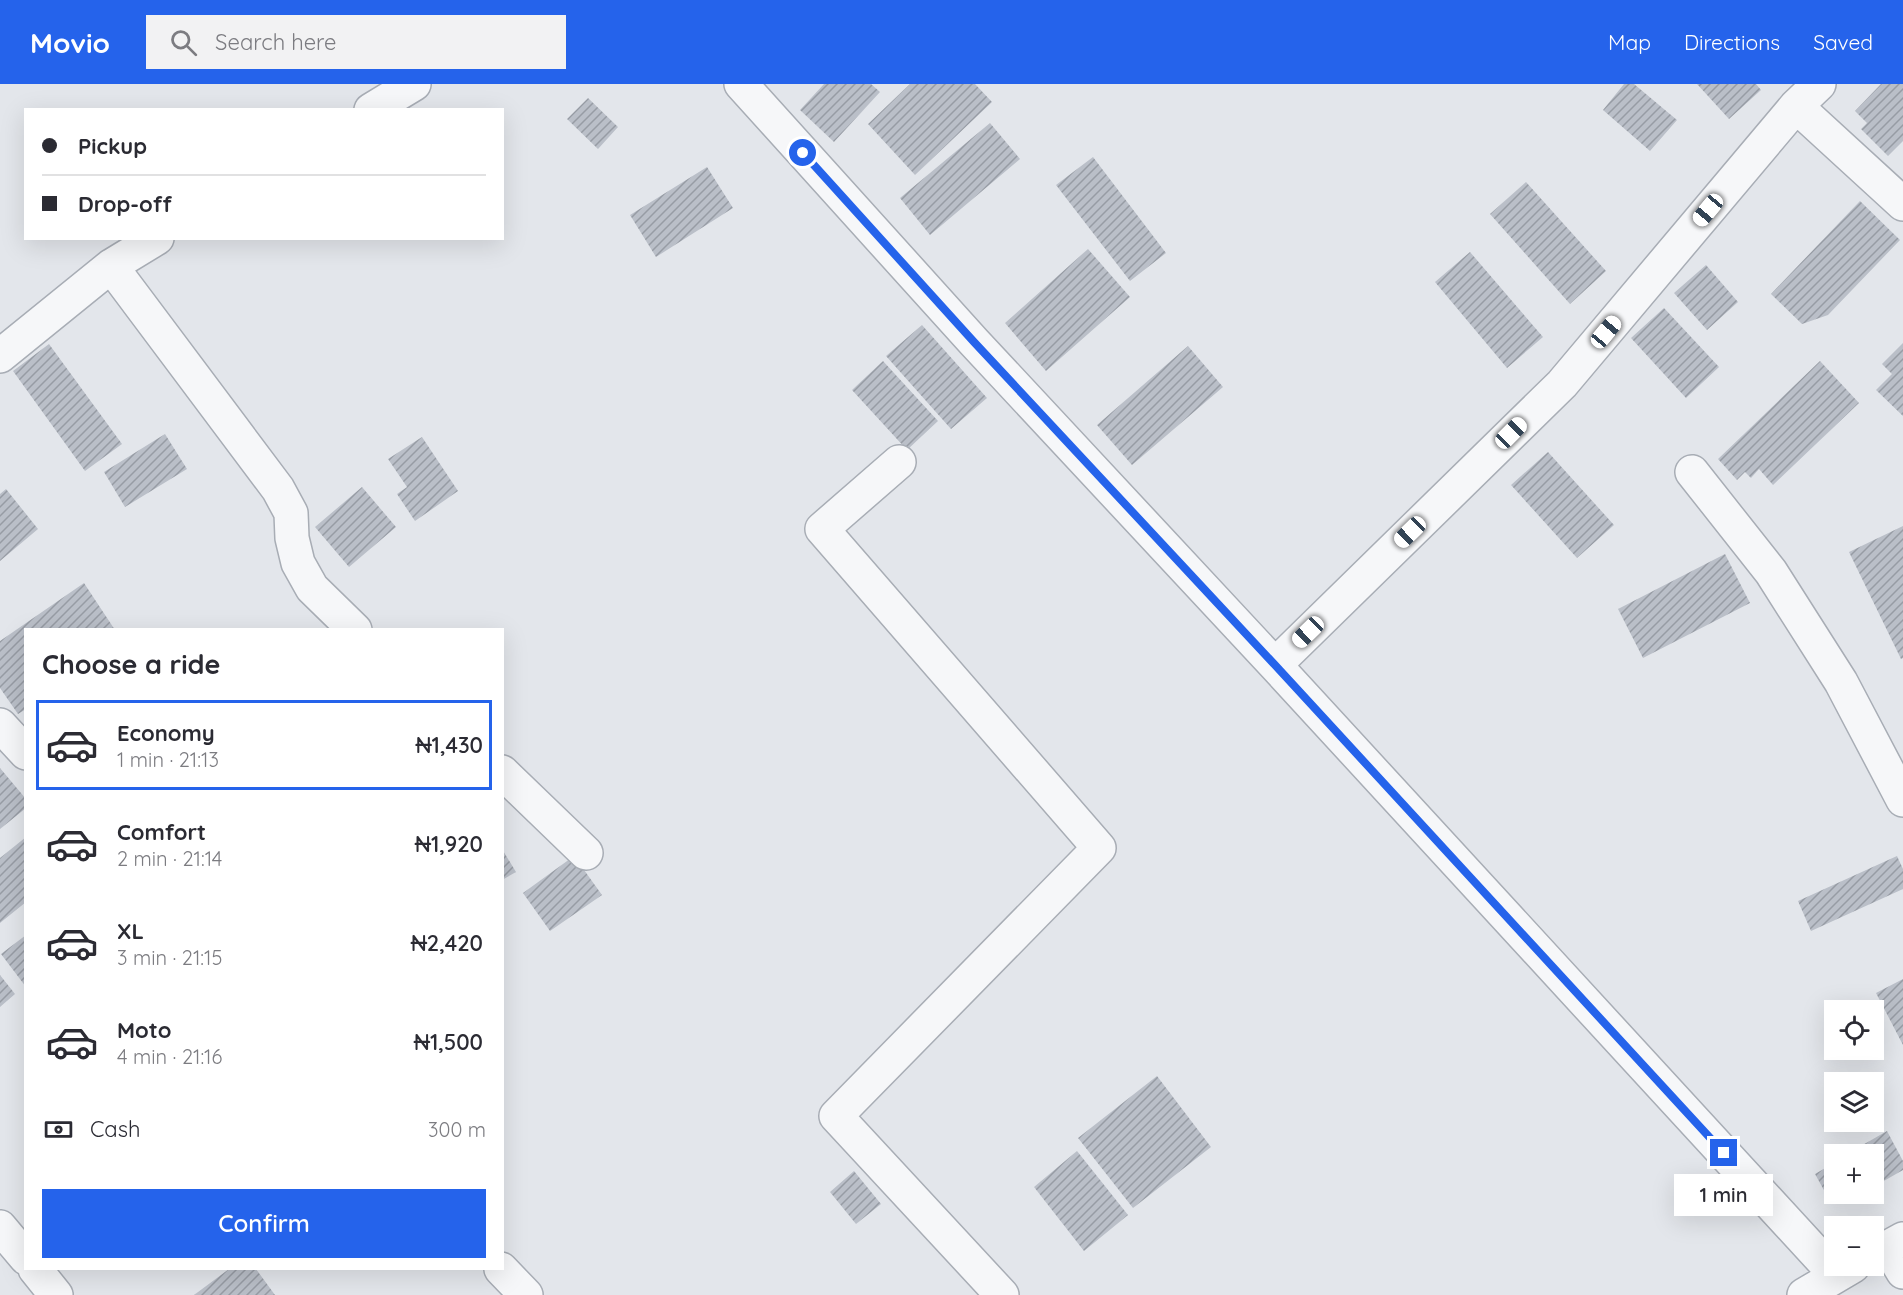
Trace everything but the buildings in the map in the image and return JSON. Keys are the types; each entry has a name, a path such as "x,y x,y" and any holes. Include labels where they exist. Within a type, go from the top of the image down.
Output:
{"street":[{"path":"374,108 414,84"},
{"path":"741,84 974,342 1824,1250"},
{"path":"1275,665 1562,384 1808,95 1903,204"},
{"path":"0,356 111,266 153,240"},
{"path":"111,266 278,489 291,513 292,538 298,563 307,580 312,588 353,628"},
{"path":"899,462 822,529 1099,848 836,1116 1002,1295"},
{"path":"1692,472 1771,572 1842,681 1903,800"},
{"path":"0,725 24,751"},
{"path":"504,774 586,853"},
{"path":"0,1227 24,1256"},
{"path":"36,1270 56,1295"},
{"path":"502,1270 525,1295"},
{"path":"1804,1295 1836,1276"}],"route":[{"path":"803,153 974,342 1724,1153"}]}
